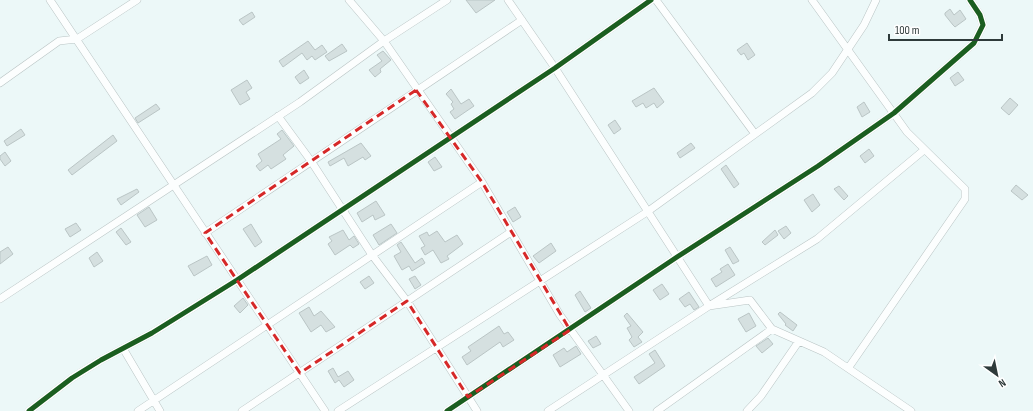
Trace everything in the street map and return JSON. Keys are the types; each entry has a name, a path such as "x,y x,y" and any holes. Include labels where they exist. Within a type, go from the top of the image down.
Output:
{"street":[{"path":"50,0 325,411"},
{"path":"0,83 59,41 77,39 138,0"},
{"path":"349,0 384,41 449,138 482,182 540,282 570,330 629,411"},
{"path":"0,298 300,102 384,41 447,0"},
{"path":"508,0 555,68 709,306"},
{"path":"30,411 72,378 101,360 124,350 237,280 555,68 651,0"},
{"path":"656,0 755,134"},
{"path":"812,0 907,132 965,189 965,199 849,367"},
{"path":"338,411 648,212 812,93 832,73 864,25 876,0"},
{"path":"447,411 677,257 818,166 894,113 974,44 983,26 980,15 970,0"},
{"path":"205,233 522,20"},
{"path":"278,116 311,161 372,255 407,301 477,411"},
{"path":"548,411 709,306 817,239 924,150"},
{"path":"138,411 482,182"},
{"path":"242,411 511,232"},
{"path":"709,306 750,300 772,329 824,352 849,367 911,411"},
{"path":"657,411 772,329"},
{"path":"747,411 761,396 799,341"},
{"path":"124,350 160,411"}],"highlighted area":[{"path":"416,90 482,182 570,330 468,397 407,301 300,373 205,233"}],"building":[{"path":"466,0 495,0 476,13"},
{"path":"950,9 954,15 960,10 966,19 955,27 945,15 945,13"},
{"path":"252,12 255,17 243,25 239,20"},
{"path":"308,41 315,50 322,45 327,52 315,60 312,56 307,60 302,53 283,67 279,61"},
{"path":"747,43 755,55 748,60 744,53 741,55 737,50"},
{"path":"342,44 347,51 329,61 325,56"},
{"path":"383,51 391,60 380,69 381,72 375,77 369,70 382,61 377,55"},
{"path":"304,70 309,78 300,84 295,77"},
{"path":"958,72 964,80 955,86 950,78"},
{"path":"247,80 252,88 246,92 250,99 240,105 231,90"},
{"path":"654,88 664,102 657,108 654,103 646,108 643,103 636,107 632,101"},
{"path":"451,89 461,104 469,99 474,106 455,119 450,112 454,109 451,104 453,102 446,94"},
{"path":"1010,98 1018,105 1009,115 1001,108"},
{"path":"864,102 870,112 862,117 857,107"},
{"path":"156,104 160,109 138,123 135,118"},
{"path":"615,120 621,129 614,134 608,125"},
{"path":"21,129 25,135 7,146 4,141"},
{"path":"282,130 294,146 283,155 286,159 271,169 268,165 260,171 256,166 262,161 258,154 281,139 277,134"},
{"path":"113,135 117,141 72,175 68,170"},
{"path":"361,143 371,156 365,160 363,157 348,166 344,158 330,166 328,162"},
{"path":"691,143 695,148 680,158 677,153"},
{"path":"869,149 874,156 865,163 860,156"},
{"path":"5,152 11,161 5,166 0,159 0,156"},
{"path":"435,157 442,167 434,171 428,162"},
{"path":"726,165 739,184 734,188 721,169"},
{"path":"1016,185 1028,195 1022,200 1011,191"},
{"path":"839,186 848,196 844,200 834,189"},
{"path":"137,189 139,192 121,205 117,199"},
{"path":"813,194 820,205 812,212 804,200"},
{"path":"376,201 385,215 375,220 373,215 362,222 357,213"},
{"path":"149,207 157,220 145,227 137,215"},
{"path":"515,207 521,217 513,222 507,212"},
{"path":"76,223 81,230 70,237 65,229"},
{"path":"251,224 262,242 255,247 243,229"},
{"path":"391,224 397,233 379,245 373,235"},
{"path":"786,226 791,233 784,239 778,231"},
{"path":"121,228 131,242 126,245 116,232"},
{"path":"343,230 349,240 354,236 359,244 353,248 350,245 335,255 328,244 332,241 329,237"},
{"path":"775,230 778,235 765,245 762,242"},
{"path":"437,231 445,242 457,235 463,244 447,256 449,259 441,263 433,250 425,255 421,248 425,246 419,236 427,232 429,236"},
{"path":"401,242 415,263 422,258 425,263 412,271 409,266 402,270 394,256 401,252 397,245"},
{"path":"551,243 556,251 539,263 533,256"},
{"path":"8,247 13,254 0,264 0,252"},
{"path":"730,247 739,261 733,264 725,250"},
{"path":"97,252 103,261 94,267 89,258"},
{"path":"207,256 212,265 194,276 188,266"},
{"path":"728,264 735,275 716,287 711,279 722,272 720,269"},
{"path":"369,276 374,283 365,289 360,282"},
{"path":"415,276 421,285 415,289 409,279"},
{"path":"662,284 669,294 660,300 653,290"},
{"path":"580,291 591,308 585,312 575,295"},
{"path":"689,292 699,307 694,310 690,304 685,307 679,299"},
{"path":"243,298 248,305 240,313 234,306"},
{"path":"309,307 314,316 321,311 335,327 326,332 321,325 311,332 299,313"},
{"path":"780,312 797,325 793,331 785,325 786,324 778,314"},
{"path":"627,313 643,332 638,337 642,342 634,347 629,340 632,337 627,328 631,326 624,316"},
{"path":"749,313 756,326 746,332 738,319"},
{"path":"499,326 504,334 508,332 514,340 503,347 500,342 467,365 462,357 471,351 468,347"},
{"path":"596,336 601,344 593,348 588,341"},
{"path":"768,338 773,344 762,353 756,346"},
{"path":"576,346 581,354 560,367 553,355 564,348 567,352"},
{"path":"655,350 665,366 639,384 634,377 655,363 649,354"},
{"path":"333,368 338,377 348,371 354,380 344,387 339,380 335,383 328,371"}],"cycle path":[{"path":"29,411 72,378 101,360 152,333 237,280 555,68 651,0"},
{"path":"447,411 677,257 818,166 894,113 974,43 983,25 980,15 970,0"}]}
